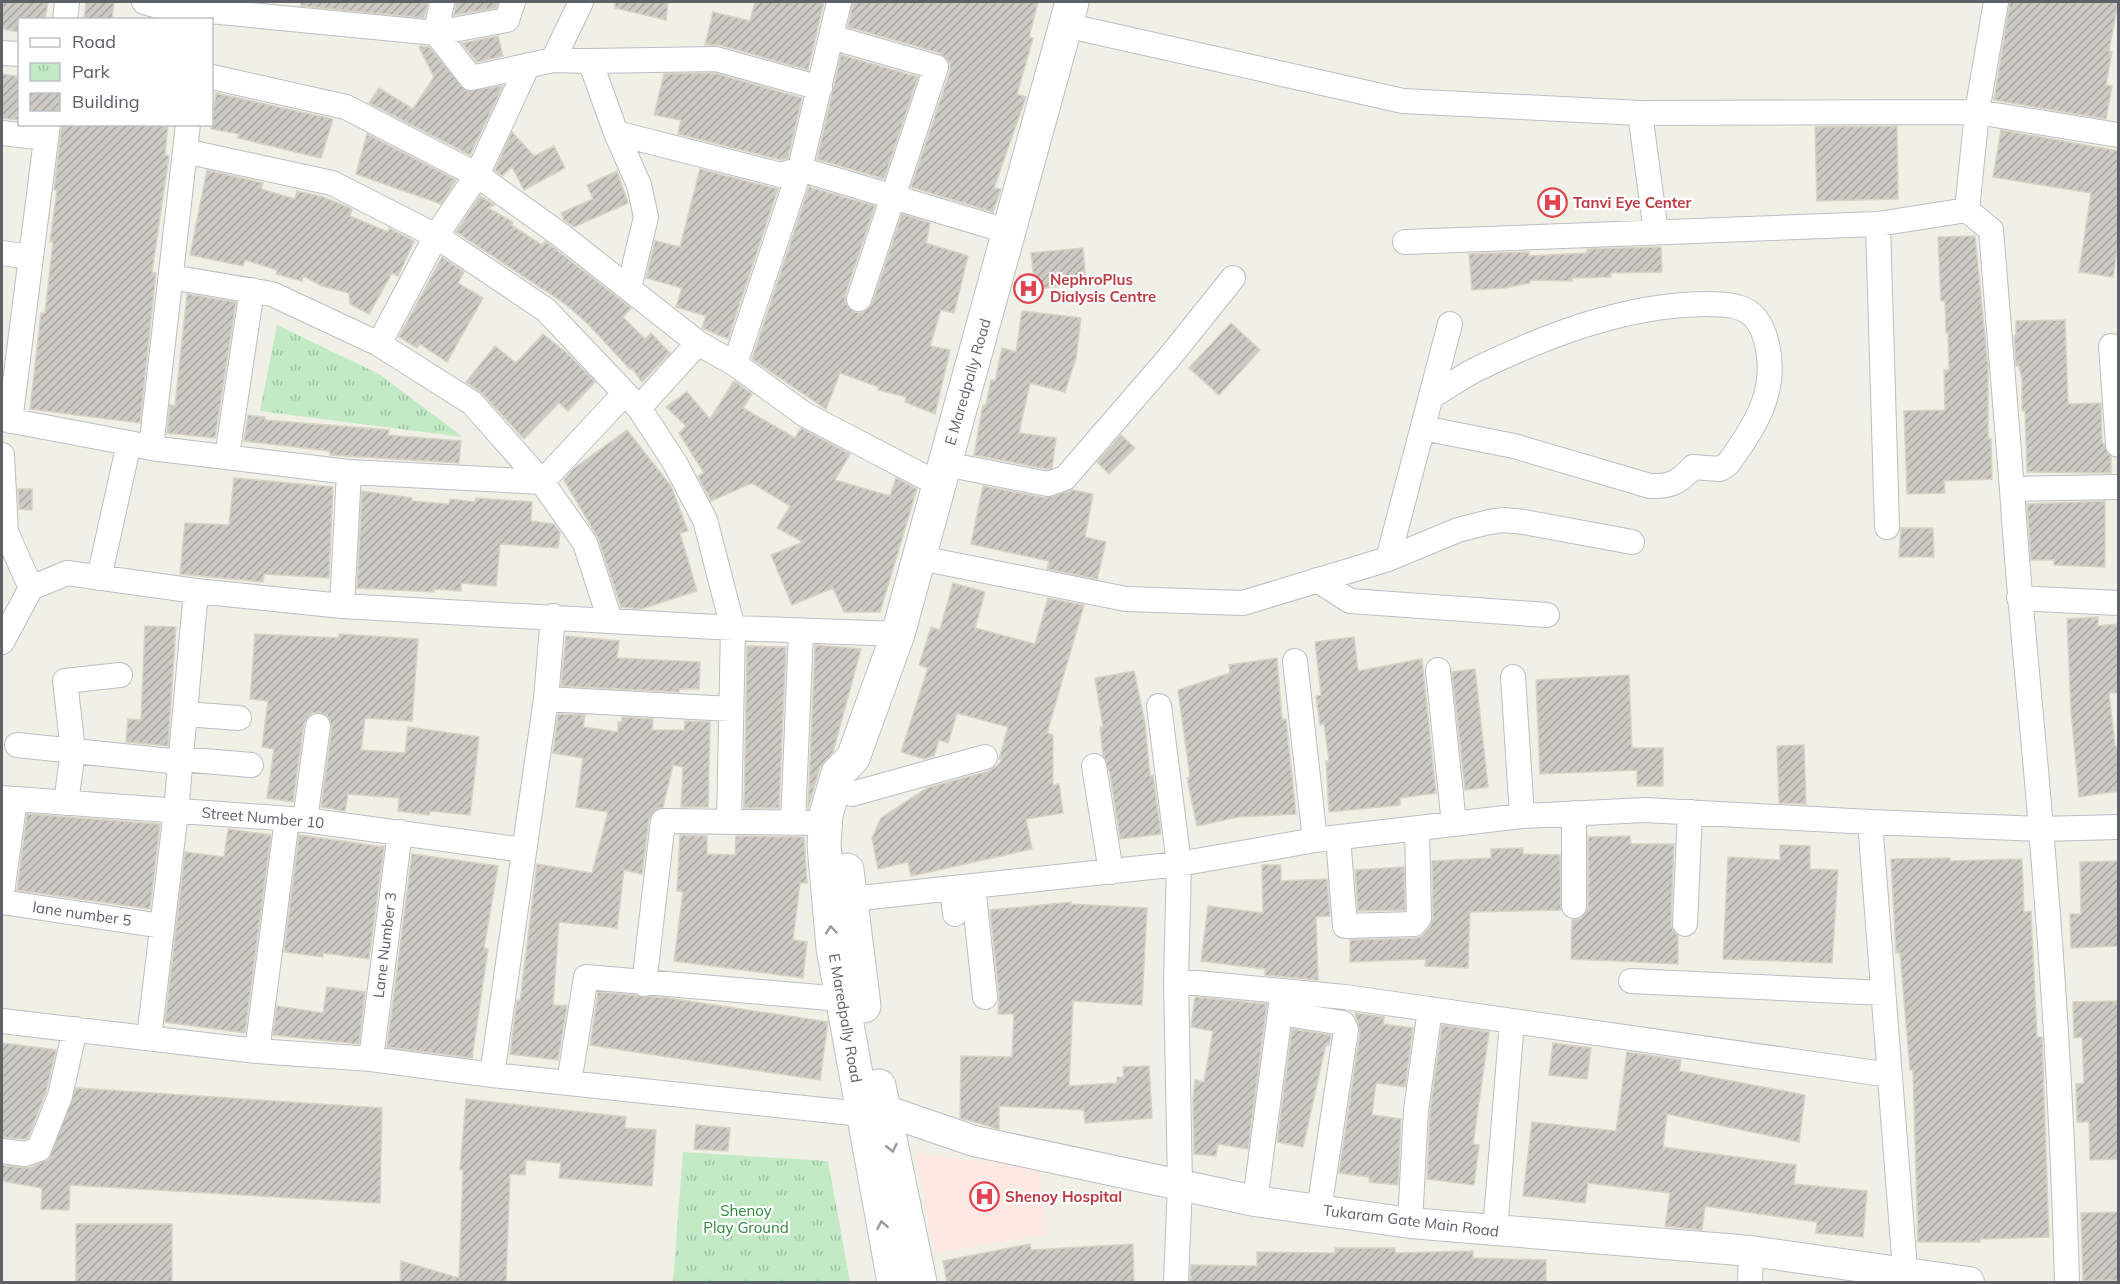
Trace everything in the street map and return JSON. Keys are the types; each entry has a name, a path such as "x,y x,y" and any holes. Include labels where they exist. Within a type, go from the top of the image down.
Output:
{"main road":[{"name":"E Maredpally Road","path":"920,1282 842,999 833,948 824,845 809,823 838,773 853,758 898,634 1068,14"},
{"name":"E Maredpally Road","path":"853,758 855,780 844,845 894,1282"}],"street":[{"path":"65,18 68,2"},
{"path":"442,2 436,33 471,78 553,60 716,59 820,88"},
{"path":"153,3 436,33 507,20 513,2"},
{"path":"553,60 581,2"},
{"path":"735,364 801,169 839,2"},
{"path":"1967,210 1977,111 1996,2"},
{"path":"1068,14 1403,102 1640,113 1977,111 2118,135"},
{"path":"831,37 936,66 859,299"},
{"path":"2,53 18,54"},
{"path":"590,61 616,133 639,184 646,217 629,288"},
{"path":"379,344 436,236 477,175 528,65"},
{"path":"213,77 346,107 477,175 562,236 698,343 735,364 804,414 942,475 1048,484 1065,478 1168,359 1233,278"},
{"path":"1640,113 1656,232"},
{"path":"99,578 140,445 171,277 188,126"},
{"path":"2,133 47,131 6,420 140,445 349,472 542,482 698,343"},
{"path":"616,133 781,175 801,169 1010,232"},
{"path":"185,151 332,183 436,236 546,310 632,401 675,463 705,520 733,628 729,822"},
{"path":"1405,242 1878,224 1967,210 1991,230 2019,598 2041,829 2064,1167 2067,1282"},
{"path":"1878,224 1887,526"},
{"path":"2,254 30,257"},
{"path":"171,277 272,294 379,344 472,403 542,482 585,543 610,620"},
{"path":"227,456 252,290"},
{"path":"1424,428 1514,446 1650,486 1672,486 1682,480 1694,467 1720,469 1728,464 1765,404 1771,362 1765,336 1756,318 1742,309 1721,304 1672,304 1636,310 1582,326 1473,371 1432,396"},
{"path":"1388,559 1450,324"},
{"path":"2111,346 2118,445"},
{"path":"2,455 6,532 31,588"},
{"path":"342,606 349,472"},
{"path":"2012,489 2118,487"},
{"path":"920,558 1126,599 1243,603 1388,559 1458,530 1504,520 1632,542"},
{"path":"2,642 31,588 67,573 196,591 342,606 553,616 733,628 898,634"},
{"path":"1317,580 1350,601 1547,615"},
{"path":"149,1038 176,811 196,591"},
{"path":"2019,598 2118,603"},
{"path":"492,1075 546,699 553,616"},
{"path":"644,984 663,821 809,823 801,631"},
{"path":"1295,662 1326,839 1345,926 1414,924 1419,918 1417,830"},
{"path":"1438,670 1454,824"},
{"path":"66,803 73,751 65,681 120,675"},
{"path":"1513,677 1522,816"},
{"path":"546,699 731,709"},
{"path":"1159,706 1179,864 1176,981 1180,1184 1176,1282"},
{"path":"185,714 239,718"},
{"path":"257,1051 296,820 318,726"},
{"path":"17,745 251,765"},
{"path":"852,794 985,757"},
{"path":"1094,766 1111,872"},
{"path":"2,893 8,798"},
{"name":"Street Number 10","path":"8,798 296,820 524,850"},
{"path":"851,899 962,898 1111,872 1179,864 1326,839 1522,816 1574,813 1645,810 2041,829 2118,827"},
{"path":"1685,924 1690,812"},
{"path":"1574,813 1574,906"},
{"path":"1870,822 1906,1278"},
{"name":"Lane Number 3","path":"370,1059 400,832"},
{"path":"962,898 985,997"},
{"name":"lane number 5","path":"2,902 162,926"},
{"path":"569,1083 586,977 644,984 842,999"},
{"path":"1176,981 1282,1002 1344,1023 1346,1030 1319,1210"},
{"path":"1631,981 1883,993"},
{"path":"1282,1002 1430,1009 1890,1075"},
{"path":"1255,1201 1282,1002"},
{"path":"1410,1223 1416,1110 1430,1009"},
{"path":"2,1021 257,1051 370,1059 492,1075 873,1112"},
{"path":"1495,1231 1512,1021"},
{"path":"2,1151 25,1154 39,1149 60,1095 75,1029"},
{"name":"Tukaram Gate Main Road","path":"873,1112 974,1141 1255,1201 1410,1223 1751,1251 1906,1278 1969,1282"},
{"path":"1750,1282 1751,1251"}],"shaded area":[{"name":"Shenoy Hospital","path":"916,1153 978,1161 1039,1159 1047,1234 934,1253"}],"green space":[{"path":"277,325 379,374 463,437 260,411"},
{"name":"Shenoy Play Ground","path":"683,1152 828,1161 850,1282 673,1282"}],"building":[{"path":"2,2 48,2 45,18 18,18 18,32 2,29"},
{"path":"86,2 114,2 112,18 84,18"},
{"path":"301,2 428,2 424,18 301,6"},
{"path":"456,2 498,2 496,8 454,15"},
{"path":"615,2 668,2 666,20 615,8"},
{"path":"755,2 824,2 808,70 720,45 705,45 713,12 750,21"},
{"path":"853,2 1038,2 1029,37 1033,38 1017,94 1026,97 994,188 1001,189 993,212 911,187 950,71 950,63 940,53 848,27"},
{"path":"2010,2 2118,2 2109,51 2112,52 2106,85 2112,86 2106,119 1994,100"},
{"path":"498,36 503,56 477,62 462,43"},
{"path":"419,47 429,47 466,91 503,86 470,155 369,103 379,88 413,109 434,77"},
{"path":"841,55 918,77 884,179 817,159"},
{"path":"714,73 802,98 788,158 781,160 678,134 681,120 654,115 664,74"},
{"path":"2,74 18,77 18,120 2,118"},
{"path":"216,93 333,119 321,158 238,138 239,134 211,129"},
{"path":"62,126 168,126 165,155 169,156 152,272 156,273 140,423 30,409 41,313 45,313 53,242 50,242 57,190 54,190"},
{"path":"1897,126 1898,199 1817,201 1815,127"},
{"path":"2001,130 2118,151 2118,244 2113,277 2079,272 2091,193 1993,177"},
{"path":"512,132 534,156 554,146 565,168 524,190 512,167 502,176 495,170"},
{"path":"367,134 456,180 441,204 356,174"},
{"path":"700,169 778,189 728,339 702,328 706,316 676,307 682,288 646,278 655,241 680,247"},
{"path":"207,170 263,183 261,189 295,199 297,191 323,197 352,209 350,216 388,232 389,228 414,241 398,276 392,273 369,314 350,304 349,293 322,286 303,276 302,281 276,274 277,270 245,260 243,266 190,255"},
{"path":"617,171 628,203 574,227 564,220 561,213 593,199 587,185"},
{"path":"809,187 875,206 845,295 845,302 854,312 862,313 872,304 902,214 930,223 926,243 968,256 954,313 941,310 930,346 950,350 935,414 905,402 906,397 878,390 879,387 840,373 826,409 752,359"},
{"path":"480,196 495,205 488,208 513,222 511,225 542,245 545,241 631,308 623,317 645,339 651,333 670,353 642,382 632,368 630,369 586,322 564,303 456,232"},
{"path":"1975,236 1988,366 1988,439 1991,439 1992,479 1944,481 1945,493 1907,494 1904,411 1945,410 1944,370 1949,370 1948,333 1946,333 1945,301 1941,301 1938,237"},
{"path":"1661,247 1662,272 1611,273 1611,277 1572,278 1572,281 1530,280 1530,283 1504,288 1472,290 1469,254 1529,252 1529,256 1587,253 1587,249"},
{"path":"1083,248 1086,284 1035,289 1031,253"},
{"path":"442,257 464,272 458,283 483,298 447,362 420,344 417,348 399,337"},
{"path":"187,294 236,302 215,438 167,433 170,405 175,406"},
{"path":"1022,311 1081,318 1076,358 1065,392 1030,383 1019,433 1056,438 1052,468 1047,469 974,455 983,405 986,405 991,380 995,381 1002,348 1016,352"},
{"path":"2065,320 2068,404 2101,403 2102,441 2111,457 2111,473 2027,472 2022,379 2019,366 2016,366 2014,336 2016,336 2016,321"},
{"path":"1231,323 1260,350 1219,395 1189,368"},
{"path":"543,334 569,355 595,382 568,411 559,403 524,439 482,393 466,382 495,346 516,363"},
{"path":"734,381 752,394 743,408 795,438 801,428 850,454 835,480 890,496 896,478 917,489 880,612 844,612 833,588 792,605 771,555 803,542 777,528 790,506 752,483 711,501 698,476 704,473 679,433 686,426 666,407 687,392 710,419"},
{"path":"248,415 265,417 265,420 389,430 388,435 461,441 459,463 330,455 330,451 244,441"},
{"path":"627,430 671,486 688,531 680,533 697,591 641,609 621,607 598,538 564,480 573,469"},
{"path":"1121,435 1135,448 1109,474 1097,462"},
{"path":"234,478 333,487 329,578 264,574 263,582 180,574 185,523 229,525"},
{"path":"983,486 1046,498 1072,490 1093,494 1085,537 1106,542 1097,579 1047,569 1049,561 971,544"},
{"path":"18,489 32,489 32,510 19,509"},
{"path":"362,491 412,498 412,501 449,504 450,499 475,502 476,498 532,502 531,521 554,524 560,533 558,548 500,544 496,586 461,583 461,591 434,589 434,592 357,588"},
{"path":"2105,501 2105,567 2054,565 2054,560 2031,560 2027,504"},
{"path":"1901,528 1933,528 1934,557 1899,557"},
{"path":"953,583 985,592 975,628 1035,644 1048,598 1084,605 1047,733 1053,735 1053,785 1059,784 1063,813 1026,819 1032,849 911,876 908,862 878,869 872,838 881,818 927,788 989,771 997,766 1002,760 999,759 1008,727 957,713 948,743 939,740 934,756 924,759 901,752 928,668 919,665 931,627 940,630"},
{"path":"2098,617 2098,626 2118,624 2118,693 2109,693 2115,746 2118,746 2118,791 2079,797 2071,711 2067,619"},
{"path":"145,626 176,627 168,746 126,742 128,719 141,720"},
{"path":"255,634 339,638 339,634 418,639 412,721 365,718 361,750 405,753 408,727 479,737 470,815 430,811 429,815 398,811 399,798 348,794 345,811 321,807 332,727 327,715 319,712 312,713 304,723 293,802 267,798 274,749 262,747 268,701 250,699"},
{"path":"566,636 619,641 617,658 700,662 699,689 679,689 679,692 561,686"},
{"path":"1354,637 1358,671 1422,659 1436,793 1400,798 1400,805 1329,812 1326,761 1329,761 1324,724 1320,725 1316,696 1321,695 1315,642"},
{"path":"815,645 861,649 833,752 820,767 808,809"},
{"path":"747,646 786,647 779,808 744,808"},
{"path":"1277,658 1282,719 1286,719 1296,814 1238,817 1197,826 1187,778 1190,777 1178,690 1230,673 1229,665"},
{"path":"1475,669 1488,787 1465,790 1452,672"},
{"path":"1134,671 1145,723 1150,776 1153,775 1161,834 1120,839 1110,774 1103,755 1100,727 1103,727 1095,678"},
{"path":"1629,675 1632,748 1663,748 1663,786 1637,786 1637,770 1540,774 1536,680"},
{"path":"558,714 585,715 583,727 618,732 618,722 622,722 622,717 653,719 652,730 684,730 685,721 710,722 708,807 681,807 683,767 673,765 663,807 656,809 649,819 642,874 624,870 617,928 559,922 553,1005 567,1006 558,1060 510,1054 517,1000 520,1001 537,864 592,873 608,812 576,807 583,758 553,753"},
{"path":"1804,745 1806,804 1779,803 1777,746"},
{"path":"27,814 160,824 150,909 17,890"},
{"path":"228,829 271,835 245,1033 165,1022 185,852 224,857"},
{"path":"299,835 384,847 369,959 323,953 323,957 284,952"},
{"path":"680,835 707,836 707,854 735,855 736,836 804,837 807,883 800,883 793,940 807,942 803,978 674,961 683,892 677,891"},
{"path":"1630,836 1631,844 1674,844 1671,923 1673,931 1678,936 1678,964 1571,959 1572,920 1582,918 1588,907 1588,837"},
{"path":"1780,845 1810,846 1810,869 1838,870 1832,963 1723,959 1728,857 1780,860"},
{"path":"1523,848 1523,854 1560,855 1561,910 1470,912 1468,968 1425,966 1426,959 1350,962 1350,940 1415,938 1421,937 1430,927 1433,918 1432,861 1491,858 1491,849"},
{"path":"412,854 498,866 484,948 488,949 472,1058 387,1047"},
{"path":"1950,858 1950,861 2022,859 2024,912 2031,911 2037,1037 2042,1037 2049,1237 1980,1239 1980,1242 1918,1242 1913,1070 1910,1070 1900,953 1896,953 1891,859"},
{"path":"2118,861 2118,946 2071,948 2070,914 2081,914 2080,862"},
{"path":"1262,865 1281,865 1281,881 1327,879 1330,916 1316,917 1318,980 1265,975 1265,969 1201,961 1208,906 1263,913"},
{"path":"1404,867 1405,910 1358,911 1355,870"},
{"path":"1071,902 1071,904 1147,908 1142,1005 1073,1001 1069,1086 1117,1083 1117,1077 1124,1077 1123,1067 1149,1066 1152,1118 1085,1123 1084,1110 999,1106 999,1129 960,1118 961,1056 1012,1057 1014,1014 998,1014 999,995 990,910"},
{"path":"327,987 365,992 359,1044 273,1035 277,1006 323,1013"},
{"path":"598,992 668,998 828,1022 820,1080 590,1045"},
{"path":"1195,997 1267,1004 1248,1149 1218,1144 1216,1156 1194,1154 1195,1080 1204,1082 1213,1031 1191,1027"},
{"path":"2118,1001 2118,1159 2090,1160 2089,1122 2077,1122 2076,1084 2084,1083 2082,1037 2074,1038 2073,1002"},
{"path":"1355,1013 1384,1017 1383,1024 1413,1028 1405,1087 1376,1083 1372,1115 1401,1119 1398,1185 1369,1182 1369,1177 1339,1173 1360,1032"},
{"path":"1442,1025 1489,1032 1473,1144 1479,1145 1474,1185 1427,1179 1430,1111"},
{"path":"1292,1029 1331,1035 1329,1045 1326,1044 1303,1147 1277,1142"},
{"path":"2,1043 56,1050 46,1092 28,1138 2,1137"},
{"path":"1553,1043 1591,1048 1587,1079 1549,1075"},
{"path":"1627,1052 1681,1060 1679,1071 1805,1095 1799,1142 1667,1114 1663,1147 1796,1165 1794,1184 1867,1191 1863,1237 1816,1233 1817,1222 1705,1206 1702,1230 1665,1226 1670,1193 1588,1183 1585,1203 1523,1196 1532,1122 1616,1131"},
{"path":"76,1088 382,1108 380,1203 70,1185 69,1210 41,1209 42,1188 2,1181 2,1165 29,1168 49,1159"},
{"path":"466,1099 626,1117 625,1128 656,1130 652,1186 559,1178 561,1163 526,1160 525,1175 510,1174 506,1282 400,1282 401,1261 459,1278 463,1170 460,1170"},
{"path":"696,1125 730,1128 728,1151 694,1149"},
{"path":"2118,1212 2118,1280 2083,1281 2081,1213"},
{"path":"76,1224 172,1224 172,1281 76,1282"},
{"path":"1030,1244 1031,1250 1133,1244 1134,1282 947,1282 943,1261"},
{"path":"1335,1248 1395,1248 1395,1253 1473,1251 1473,1258 1546,1260 1546,1282 1190,1282 1191,1265 1257,1266 1257,1252 1335,1253"}],"place":[{"name":"Tanvi Eye Center","path":"1552,203"},
{"name":"NephroPlus Dialysis Centre","path":"1029,289"},
{"name":"Shenoy Hospital","path":"984,1197"}]}
